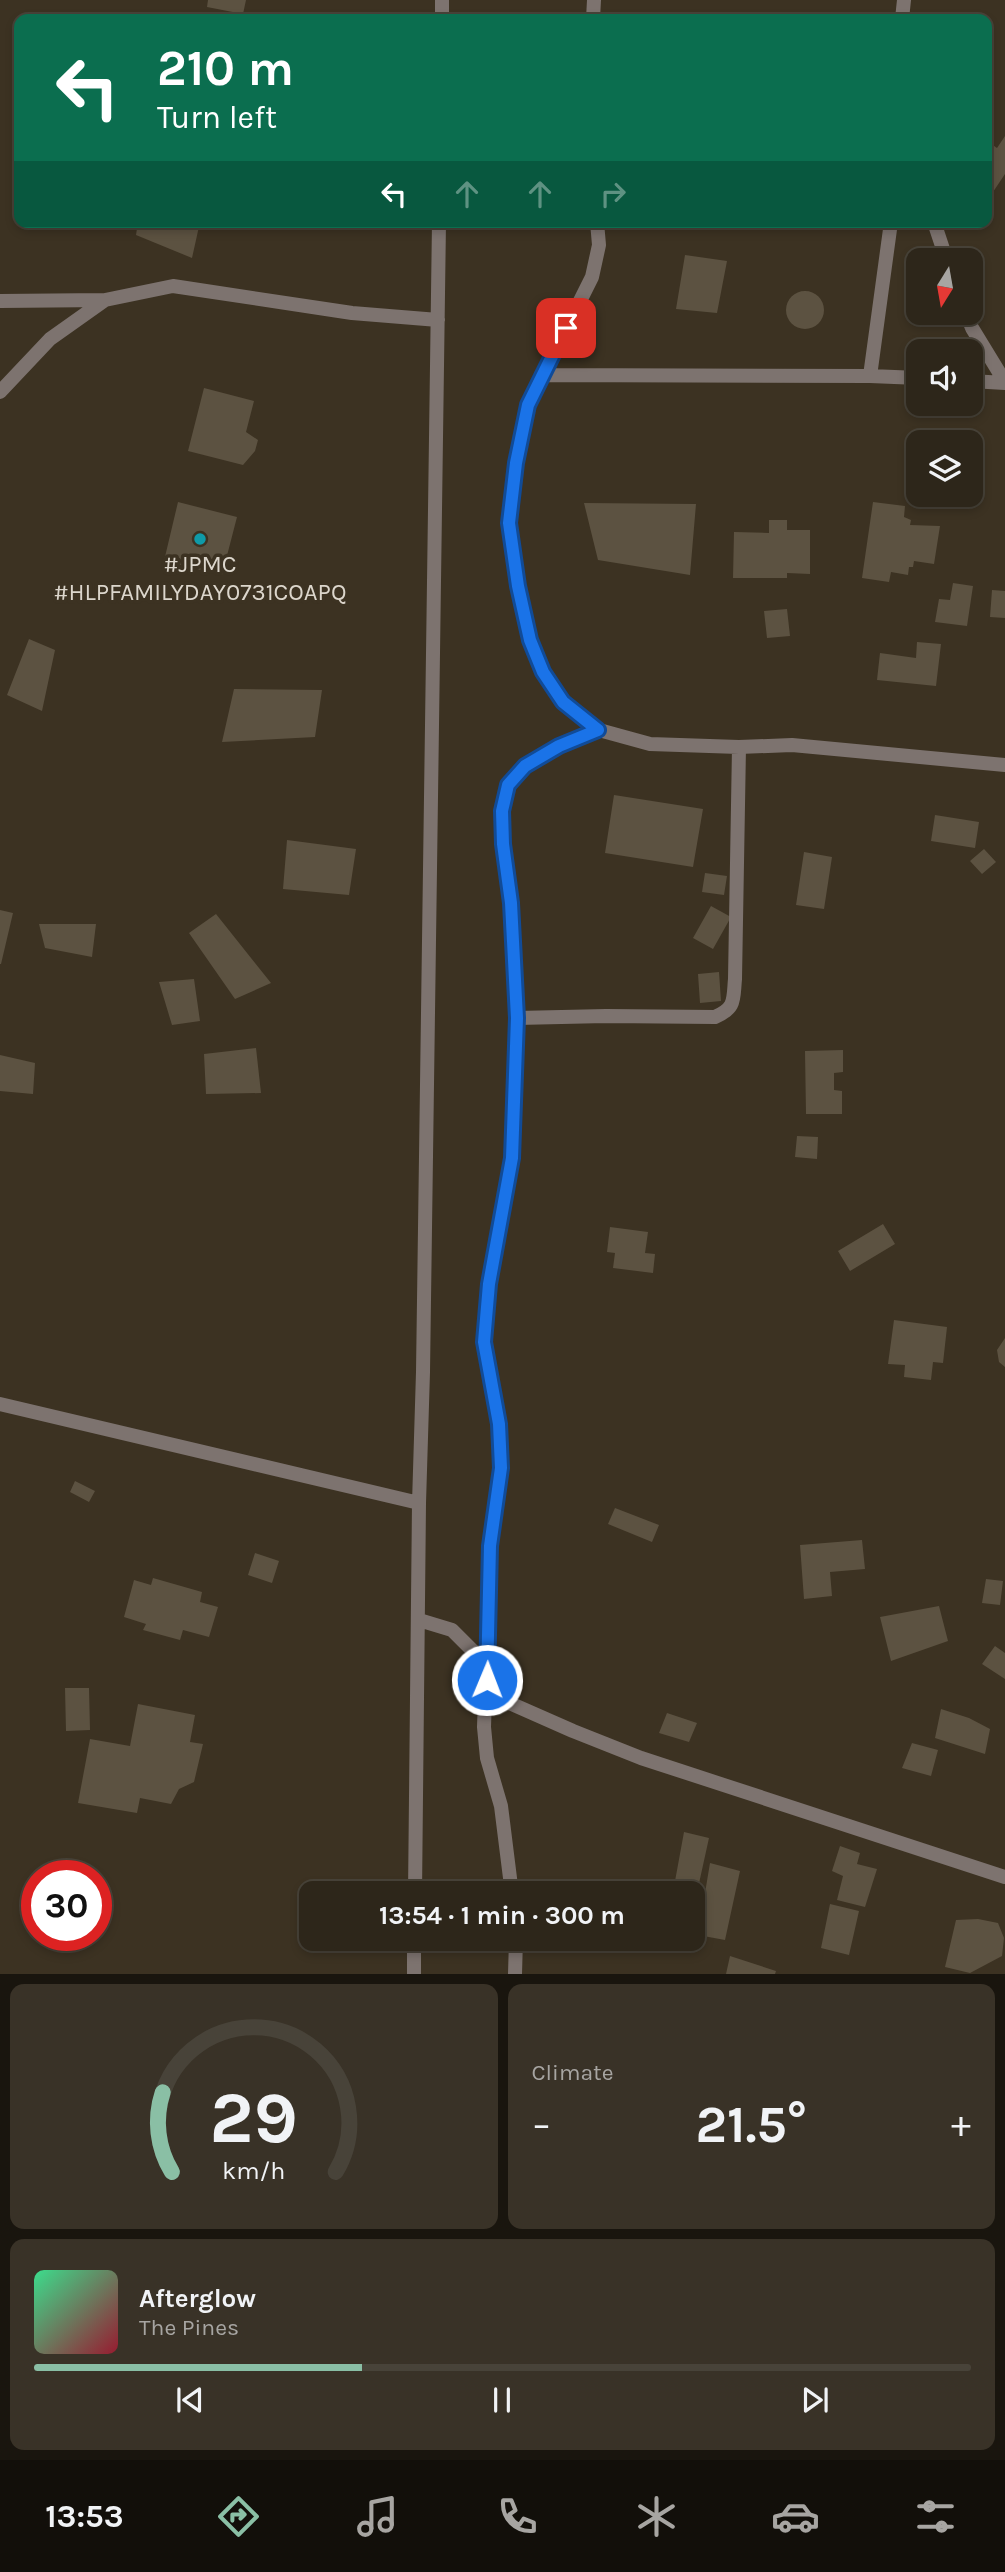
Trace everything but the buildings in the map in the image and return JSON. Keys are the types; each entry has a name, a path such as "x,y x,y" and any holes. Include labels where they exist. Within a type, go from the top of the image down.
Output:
{"street":[{"path":"415,1881 439,228"},
{"path":"598,228 599,245 592,277 528,405 516,463 509,523 518,586 530,640 543,672 563,702 598,730 650,744 739,747 792,745 1005,765"},
{"path":"870,376 890,228"},
{"path":"936,228 943,248"},
{"path":"0,301 105,300 173,286 352,313 438,320"},
{"path":"0,392 50,339 105,300"},
{"path":"971,326 1005,382"},
{"path":"541,375 906,377"},
{"path":"983,381 1005,382"},
{"path":"510,1881 501,1805 487,1758 484,1727 490,1546 501,1468 499,1424 484,1342 489,1284 512,1158 517,1018 511,903 503,844 502,811 508,785 525,766 559,746 598,730"},
{"path":"517,1018 715,1017 727,1012 733,1004 736,979 739,747"},
{"path":"0,1404 419,1503"},
{"path":"419,1620 452,1630 472,1650 487,1680 507,1702 641,1758 1005,1877"},
{"path":"414,1951 414,1973"},
{"path":"515,1973 516,1951"}],"place":[{"name":"#JPMC #HLPFAMILYDAY0731COAPQ","path":"200,539"}],"route":[{"path":"487,1680 490,1546 501,1468 499,1424 484,1342 489,1284 512,1158 517,1018 511,903 503,844 502,811 508,785 525,766 559,746 598,730 563,702 543,672 530,640 518,586 509,523 516,463 528,405 566,328"}]}
